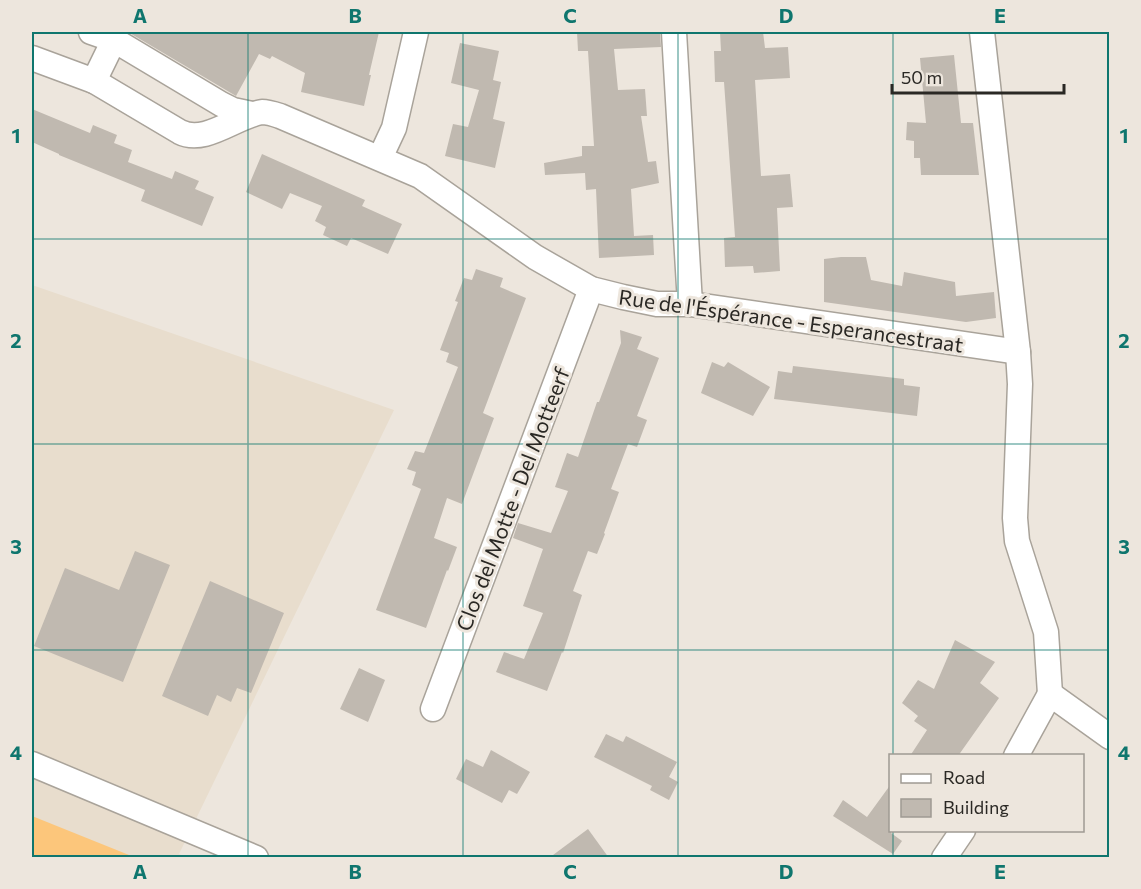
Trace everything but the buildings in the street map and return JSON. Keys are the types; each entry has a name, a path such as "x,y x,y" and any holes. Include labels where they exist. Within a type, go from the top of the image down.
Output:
{"street":[{"name":"Rue de l'Éspérance - Esperancestraat","path":"91,32 114,40 233,110 252,114"},
{"path":"380,158 394,128 416,32"},
{"path":"674,32 690,304"},
{"path":"982,32 1018,352 1020,384 1015,518 1017,541 1046,632 1050,694 1017,754"},
{"path":"94,81 114,40"},
{"path":"32,58 94,81 190,136 200,135 206,117 208,102 206,95"},
{"name":"Rue de l'Éspérance - Esperancestraat","path":"200,135 252,114 264,112 280,116 420,176 535,256 591,289 657,304 690,304 1018,352"},
{"name":"Clos del Motte - Del Motteerf","path":"433,709 591,289"},
{"path":"1050,694 1110,737"},
{"path":"32,764 256,858"},
{"path":"944,858 962,832"}],"shaded area":[{"path":"32,285 394,410 179,854 185,857 32,858"},
{"path":"32,816 134,857 32,857"}]}
